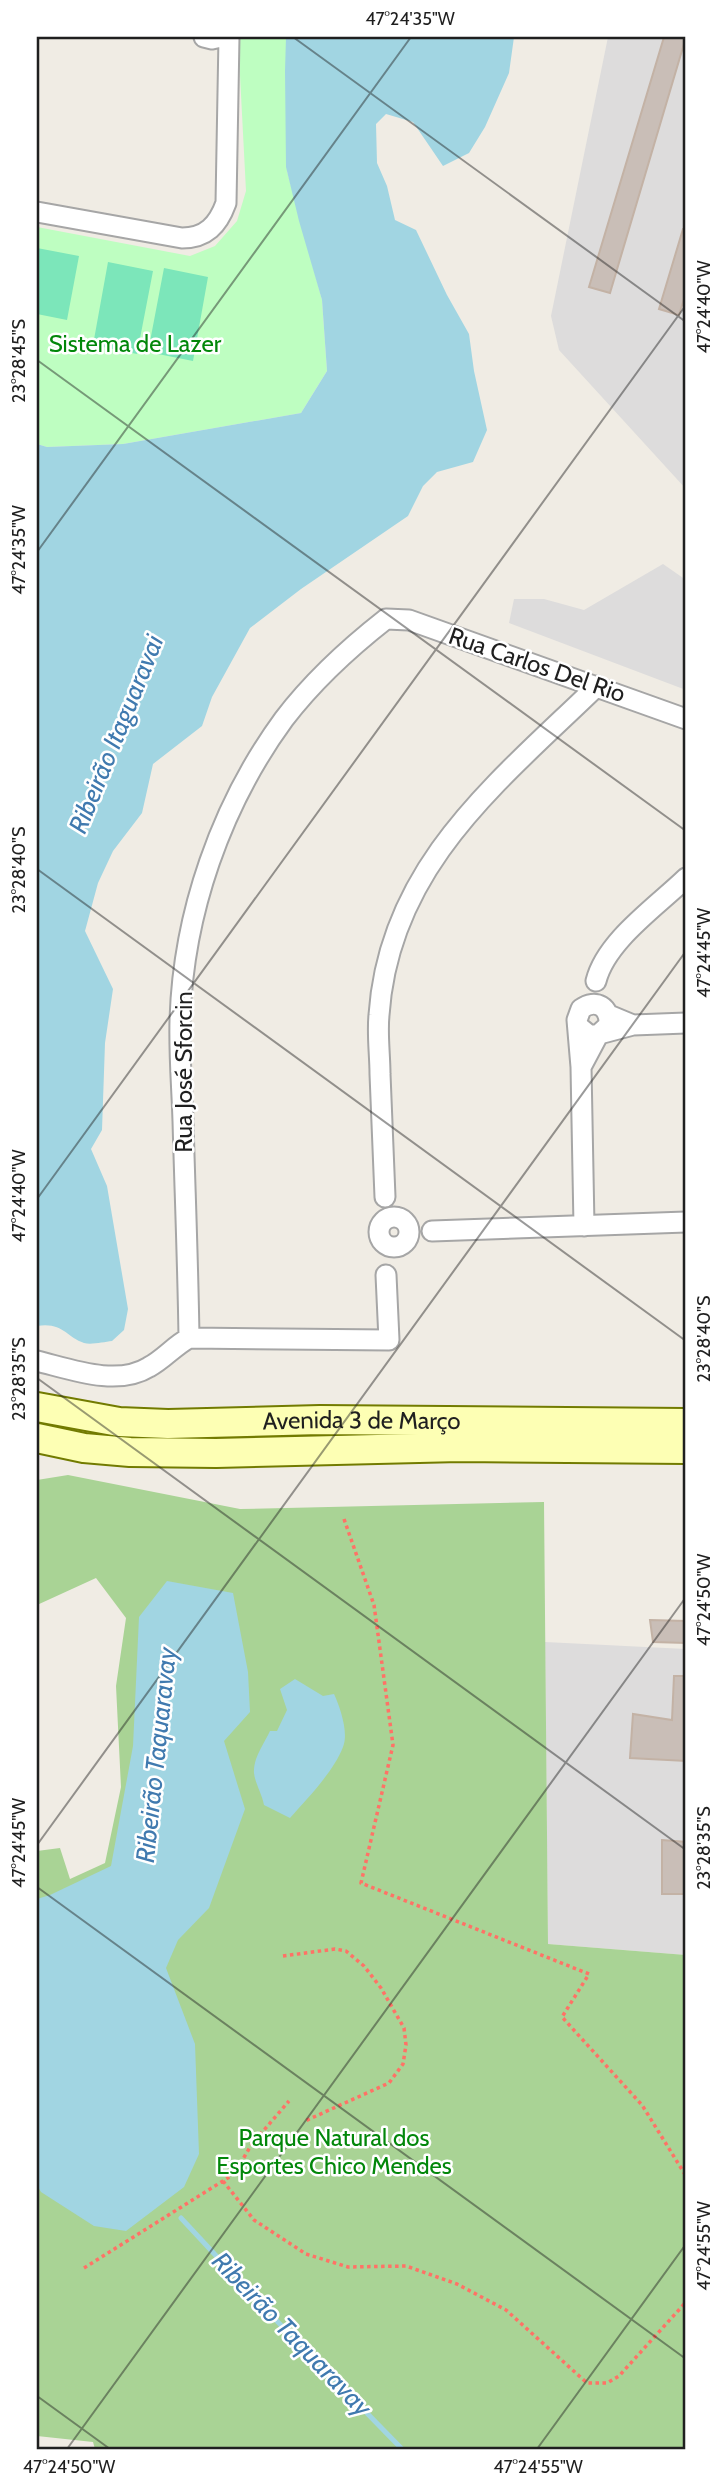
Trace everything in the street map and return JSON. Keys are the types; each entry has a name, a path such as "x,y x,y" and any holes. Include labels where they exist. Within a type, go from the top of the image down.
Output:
{"main road":[{"name":"Avenida 3 de Março","path":"37,1407 119,1422 169,1424 313,1420 686,1423"},
{"name":"Avenida 3 de Março","path":"37,1438 84,1448 130,1452 216,1453 460,1447 686,1449"}],"street":[{"path":"204,37 221,37"},
{"path":"37,212 182,237 194,238 207,232 220,219 226,203 229,37"},
{"name":"Rua Carlos Del Rio","path":"386,619 409,620 686,719"},
{"name":"Rua José Sforcin","path":"189,1338 180,1019 189,937 201,888 231,810 284,719 318,679 386,619"},
{"path":"37,1361 94,1374 128,1375 150,1367 189,1338 389,1340 381,1232 384,1197 379,1016 389,954 423,873 452,832 476,804 597,686"},
{"path":"584,1226 580,1017 600,966 616,944 686,878"},
{"path":"596,981 604,1023"},
{"path":"580,1017 591,1003 602,1006 604,1023 581,1067"},
{"path":"580,1017 584,1033 604,1023 686,1023"},
{"path":"384,1197 403,1220 409,1234 386,1275"},
{"path":"381,1232 388,1218 403,1220 432,1231"},
{"path":"381,1232 390,1246 432,1231 686,1222"}],"path":[{"path":"344,1519 374,1605 393,1745 361,1883 589,1974 562,2017 642,2105 686,2176"},
{"path":"283,1956 335,1949 346,1951 364,1966 381,1988 404,2028 406,2045 403,2064 389,2082 305,2121"},
{"path":"84,2268 234,2174 253,2144 289,2101"},
{"path":"223,2181 254,2220 306,2254 348,2267 406,2266 457,2284 506,2310 587,2383 607,2383 619,2376 686,2302"}],"shaded area":[{"path":"608,37 686,37 686,489 559,350 551,316"},
{"path":"663,564 686,580 686,690 509,623 514,599 544,599 584,610"},
{"path":"545,1642 686,1649 686,1955 548,1944"}],"green space":[{"name":"Sistema de Lazer","path":"238,37 287,37 287,171 322,300 327,371 301,413 123,444 47,447 37,444 37,227 190,256 215,246 237,221 246,191"},
{"path":"37,248 79,256 67,320 37,314"},
{"path":"108,262 153,271 137,354 93,345"},
{"path":"164,268 208,277 193,361 148,352"},
{"name":"Parque Natural dos Esportes Chico Mendes","path":"68,1475 240,1509 544,1502 548,1944 686,1955 686,2449 95,2449 93,2442 37,2436 37,1851 60,1848 70,1879 105,1863 121,1787 116,1686 126,1618 96,1578 37,1605 37,1480"}],"water":[{"name":"Ribeirão Itaguaravai","path":"286,37 514,37 509,73 485,127 469,153 443,166 413,122 386,114 376,124 377,163 387,186 395,220 416,230 469,334 487,430 473,462 437,472 423,486 408,516 301,589 250,628 212,697 202,726 153,764 142,813 113,851 98,883 85,931 113,989 105,1043 102,1130 91,1149 107,1186 128,1309 124,1330 112,1341 87,1344 59,1328 37,1326 37,444 47,447 123,444 301,413 327,371 322,300 286,167"},
{"path":"167,1581 233,1593 248,1672 250,1712 224,1741 245,1809 209,1908 178,1940 166,1968 195,2044 199,2154 184,2187 126,2231 94,2226 41,2192 37,2185 37,1899 111,1866 133,1746 139,1617"},
{"path":"295,1679 323,1696 334,1694 341,1713 345,1741 333,1766 290,1818 264,1805 254,1767 270,1731 277,1731 287,1710 280,1689"}],"building":[{"path":"664,37 686,37 610,293 589,287"},
{"path":"683,229 686,229 686,299 679,315 659,309"},
{"path":"650,1620 686,1621 686,1643 653,1642"},
{"path":"674,1676 686,1676 686,1761 630,1758 633,1714 672,1720"},
{"path":"662,1840 686,1842 686,1894 662,1894"}],"waterway":[{"name":"Ribeirão Taquaravay","path":"181,2218 402,2449"}]}
